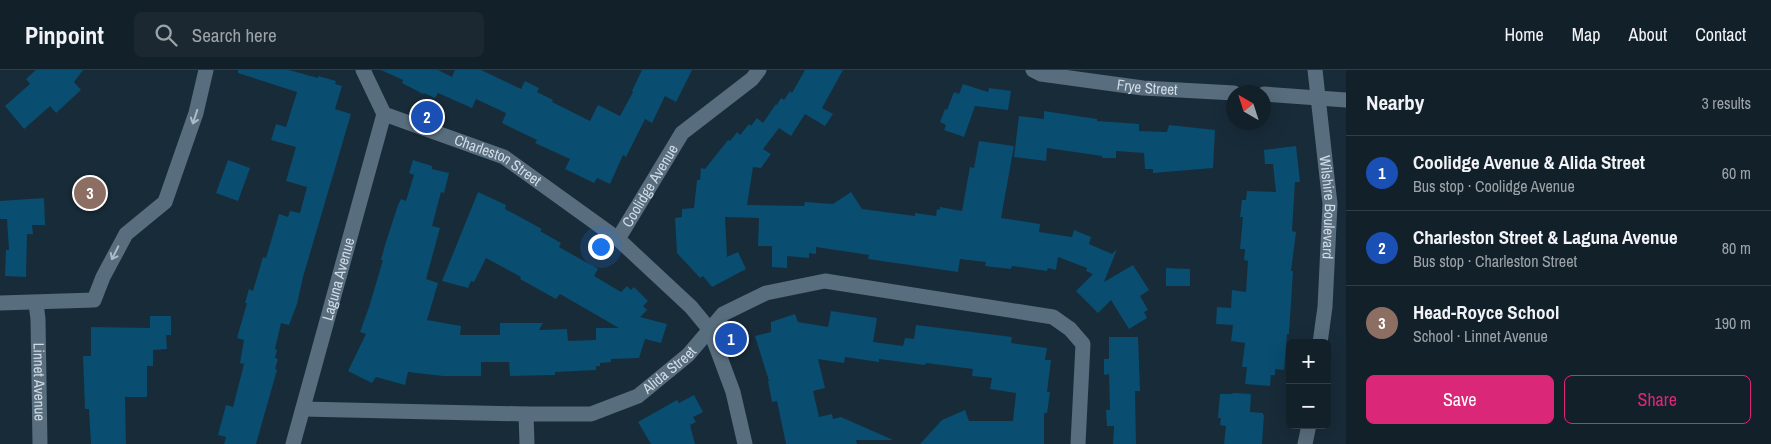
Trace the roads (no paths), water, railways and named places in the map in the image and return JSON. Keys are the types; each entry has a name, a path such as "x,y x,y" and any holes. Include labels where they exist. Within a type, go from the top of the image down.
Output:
{"street":[{"path":"0,303 94,300 103,277 126,234 165,202 196,113 206,70"},
{"path":"364,70 384,114"},
{"name":"Coolidge Avenue","path":"745,444 733,392 710,330 691,307 618,239 682,133 752,79 759,70"},
{"name":"Frye Street","path":"1033,70 1041,74 1143,88 1226,93"},
{"name":"Wilshire Boulevard","path":"1314,70 1330,204 1325,307 1321,339"},
{"path":"1271,95 1346,100"},
{"name":"Charleston Street","path":"384,114 504,157 618,239"},
{"name":"Laguna Avenue","path":"293,444 384,114"},
{"name":"Alida Street","path":"303,409 591,414 638,396 688,355 723,314 766,293 825,281 1053,317 1070,329 1083,344 1078,444"},
{"name":"Linnet Avenue","path":"36,303 38,319 40,444"},
{"path":"526,414 527,444"},
{"path":"1305,444 1309,429"}],"place":[{"name":"Charleston Street & Laguna Avenue","path":"427,117"},
{"name":"Head-Royce School","path":"90,193"},
{"name":"Coolidge Avenue & Alida Street","path":"731,339"}]}
